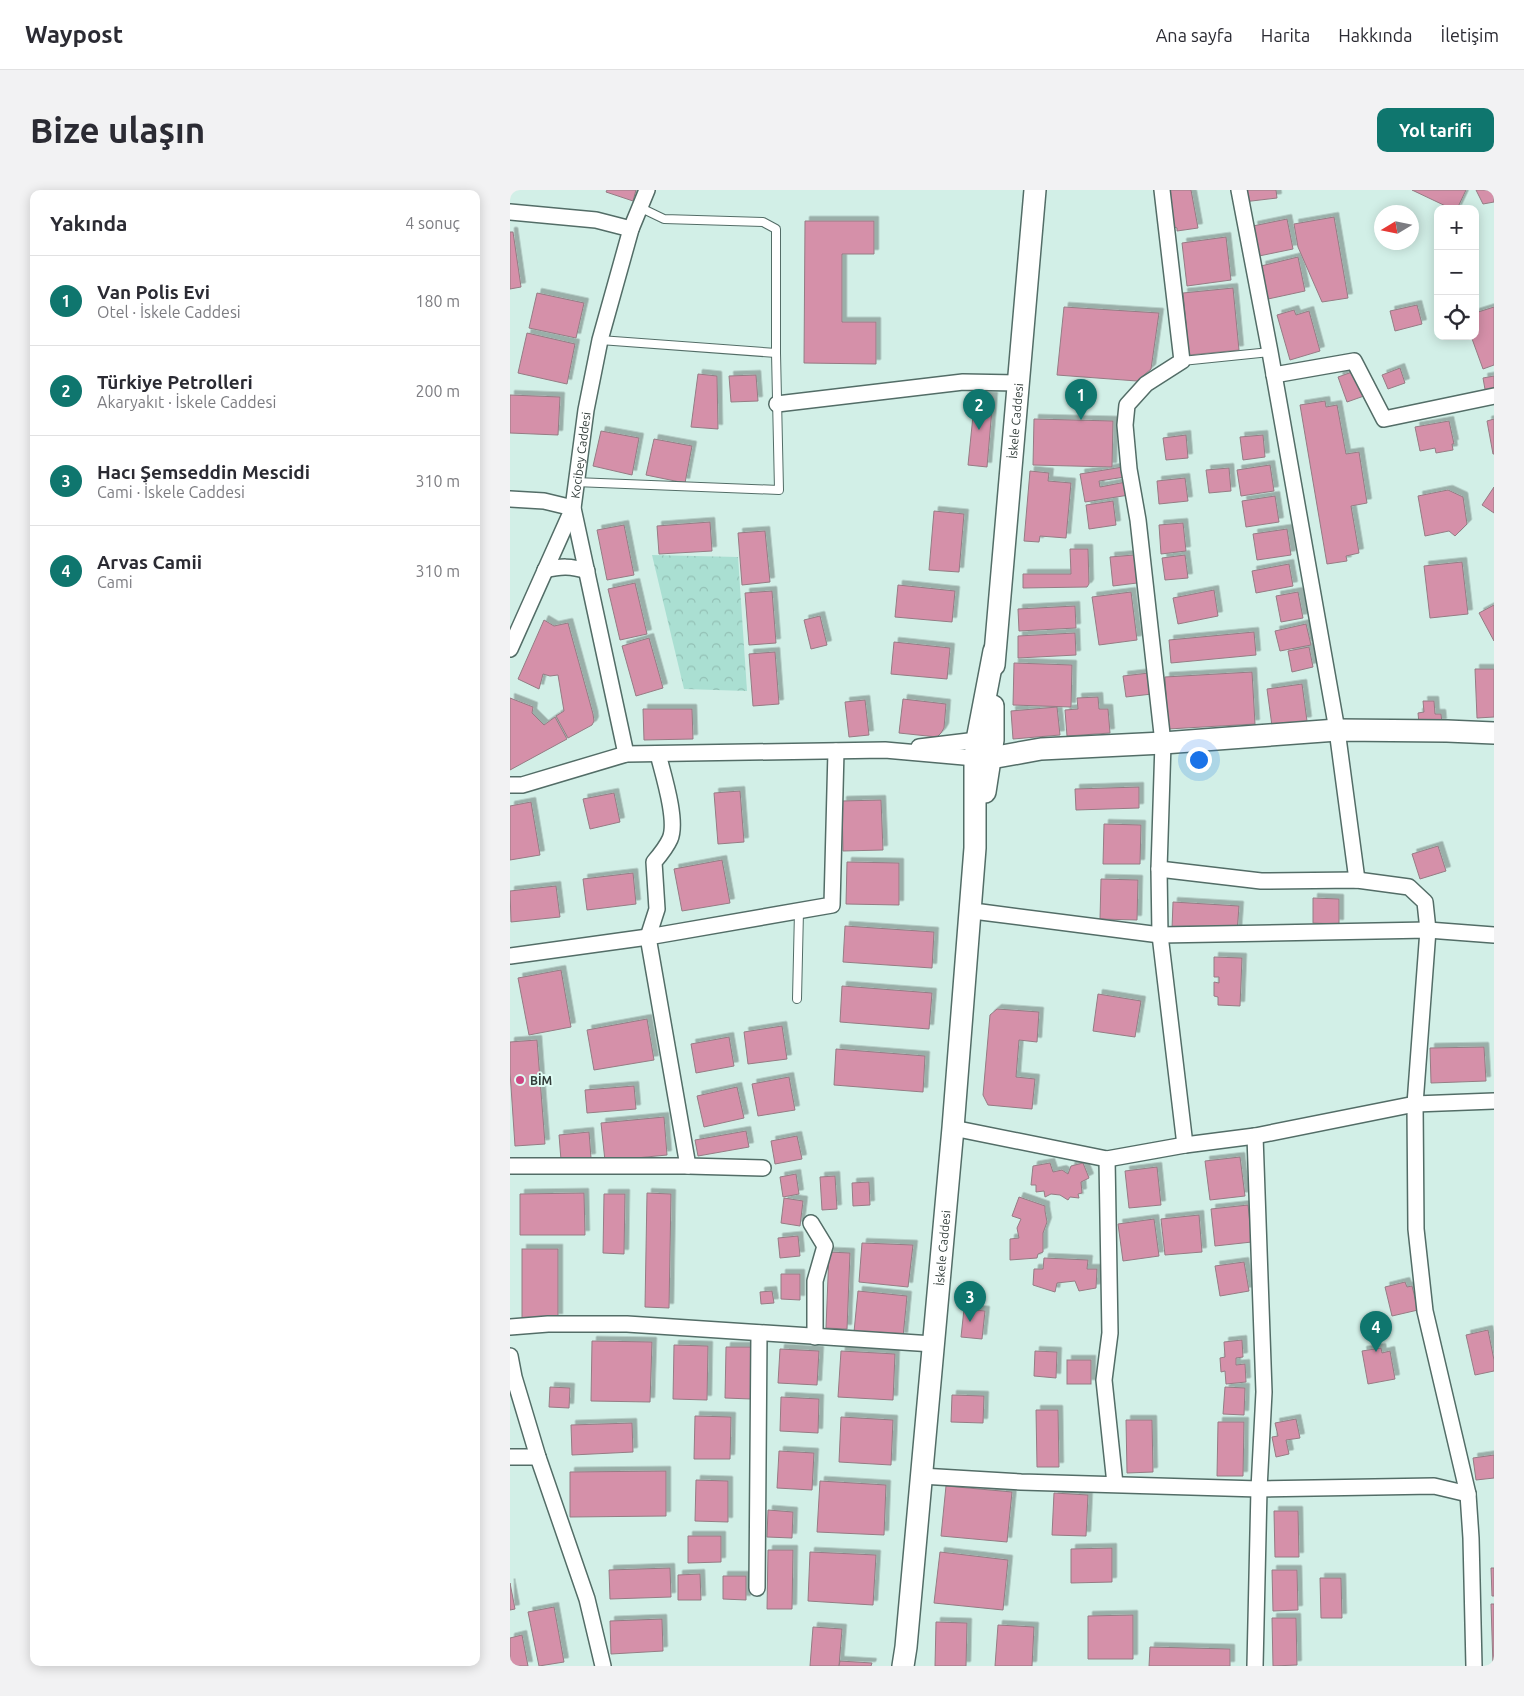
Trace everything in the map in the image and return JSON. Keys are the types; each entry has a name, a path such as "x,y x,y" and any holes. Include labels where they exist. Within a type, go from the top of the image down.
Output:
{"main road":[{"name":"İskele Caddesi","path":"905,1660 920,1476 953,1128 975,848 1020,383 1036,190"},
{"path":"984,749 1041,749 1163,743 1337,730 1494,733"}],"street":[{"name":"Kocibey Caddesi","path":"626,754 573,508 586,410 600,340 631,230 647,190"},
{"path":"1162,190 1182,361 1146,384 1127,405 1125,425 1129,469 1138,520 1163,743 1160,935 1185,1145"},
{"path":"1239,190 1274,374 1337,730 1357,880"},
{"path":"510,212 596,220 631,230"},
{"path":"1274,374 1354,361 1384,419 1494,396"},
{"path":"777,404 963,382 1020,383"},
{"path":"510,499 544,501 573,508 510,649"},
{"path":"545,570 559,566 571,566 587,571"},
{"path":"514,787 626,754 984,749"},
{"path":"510,956 648,937 832,905 836,751"},
{"path":"658,754 672,820 671,838 654,862 657,909 648,937 688,1166"},
{"path":"1160,869 1262,881 1357,880 1409,887 1425,902 1428,930 1415,1104 1416,1229 1425,1311 1468,1494 1474,1666"},
{"path":"981,912 1160,935 1428,930 1494,935"},
{"path":"953,1128 1107,1158 1255,1136 1415,1104 1494,1101"},
{"path":"1255,1136 1264,1392 1259,1488 1255,1666"},
{"path":"1107,1158 1110,1333 1104,1380 1115,1484"},
{"path":"510,1166 763,1168"},
{"path":"811,1223 824,1246 815,1281 816,1337"},
{"path":"510,1327 548,1324 627,1324 932,1344"},
{"path":"757,1588 758,1333"},
{"path":"510,1356 512,1377 587,1599 603,1666"},
{"path":"510,1458 538,1456"},
{"path":"920,1476 1021,1482 1259,1488 1434,1486 1468,1494"}],"lane":[{"path":"575,482 779,490 776,229 763,222 664,219 639,207"},
{"path":"600,340 776,353"},
{"path":"1182,361 1270,352"},
{"path":"797,999 799,910"}],"green space":[{"path":"652,555 738,557 747,691 684,689"}],"building":[{"path":"607,190 636,190 633,201 606,192"},
{"path":"1165,190 1191,190 1198,228 1177,231 1177,228 1171,226"},
{"path":"1241,190 1276,190 1277,198 1243,202"},
{"path":"1412,190 1466,190 1459,205 1444,205"},
{"path":"1476,190 1494,190 1494,202 1483,204"},
{"path":"1334,217 1348,298 1322,302 1298,247 1294,224"},
{"path":"1287,219 1293,249 1259,256 1253,226"},
{"path":"805,221 874,221 874,254 842,254 842,322 876,322 876,364 804,363"},
{"path":"510,232 513,232 521,287 510,289"},
{"path":"1226,237 1231,280 1187,286 1182,243"},
{"path":"1298,257 1305,291 1268,299 1261,266"},
{"path":"1233,288 1239,350 1189,355 1183,293"},
{"path":"537,293 584,303 576,338 529,328"},
{"path":"1417,305 1422,324 1395,331 1390,311"},
{"path":"1064,307 1159,313 1151,369 1137,381 1057,375"},
{"path":"1494,307 1494,365 1483,369 1472,340 1479,340 1479,312"},
{"path":"1294,310 1296,315 1309,311 1320,351 1290,360 1277,315"},
{"path":"527,333 575,344 567,384 518,373"},
{"path":"1400,368 1405,383 1388,389 1382,375"},
{"path":"1355,371 1364,396 1347,402 1338,377"},
{"path":"698,374 717,376 718,429 691,427"},
{"path":"756,375 758,401 731,402 729,376"},
{"path":"1494,376 1494,394 1486,395 1483,378"},
{"path":"510,395 560,397 558,435 510,433"},
{"path":"975,396 993,397 987,467 968,465"},
{"path":"1325,401 1326,407 1337,405 1346,454 1359,452 1367,503 1351,506 1359,553 1346,556 1347,561 1327,564 1300,405"},
{"path":"1034,419 1113,421 1112,467 1033,465"},
{"path":"1494,419 1494,454 1493,454 1487,421"},
{"path":"1449,421 1454,444 1452,444 1453,450 1436,453 1435,448 1420,451 1415,427"},
{"path":"601,431 639,438 632,475 593,466"},
{"path":"1186,435 1188,458 1166,460 1163,438"},
{"path":"1263,435 1265,457 1243,460 1240,437"},
{"path":"654,439 692,446 685,483 646,475"},
{"path":"1270,465 1274,491 1241,496 1237,470"},
{"path":"1123,467 1125,477 1099,481 1100,487 1126,482 1129,495 1085,502 1080,474"},
{"path":"1229,468 1231,491 1209,493 1206,470"},
{"path":"1030,471 1049,473 1048,481 1071,483 1066,538 1040,536 1039,542 1024,541"},
{"path":"1185,478 1188,501 1159,504 1157,481"},
{"path":"1494,487 1494,513 1482,505"},
{"path":"1448,490 1463,497 1467,524 1455,536 1449,531 1425,536 1418,496"},
{"path":"1275,496 1279,522 1246,527 1242,501"},
{"path":"1113,501 1116,525 1089,529 1086,505"},
{"path":"934,511 964,514 959,572 929,570"},
{"path":"710,522 712,551 659,554 657,526"},
{"path":"1183,523 1186,551 1161,554 1159,525"},
{"path":"624,525 634,575 607,580 597,530"},
{"path":"1287,529 1291,555 1257,560 1253,534"},
{"path":"765,531 770,582 742,585 738,533"},
{"path":"1070,549 1088,549 1089,584 1087,587 1023,588 1023,574 1071,574"},
{"path":"1134,555 1137,583 1113,586 1110,557"},
{"path":"1185,555 1188,578 1165,580 1162,558"},
{"path":"1462,562 1468,614 1430,618 1424,566"},
{"path":"1289,564 1293,586 1256,593 1252,571"},
{"path":"635,583 647,634 620,640 608,589"},
{"path":"898,585 955,591 952,622 895,617"},
{"path":"1214,590 1218,616 1178,624 1173,598"},
{"path":"772,591 776,643 749,645 745,593"},
{"path":"1131,592 1137,640 1099,645 1092,597"},
{"path":"1298,592 1303,618 1281,622 1276,596"},
{"path":"1494,605 1494,641 1479,613"},
{"path":"1075,606 1076,628 1019,631 1018,609"},
{"path":"820,616 827,645 811,649 804,620"},
{"path":"544,620 554,626 568,623 593,714 594,721 592,725 568,738 556,716 564,711 558,675 550,676 543,674 539,689 518,679"},
{"path":"1306,624 1311,645 1280,651 1275,631"},
{"path":"1254,632 1256,655 1171,663 1169,640"},
{"path":"1075,633 1076,655 1018,658 1018,636"},
{"path":"649,638 663,688 636,696 622,646"},
{"path":"894,642 950,648 947,679 891,674"},
{"path":"1309,647 1313,667 1292,672 1288,651"},
{"path":"775,652 779,704 753,706 749,654"},
{"path":"1014,663 1072,665 1071,707 1013,705"},
{"path":"1475,669 1494,669 1494,717 1477,718"},
{"path":"1252,672 1255,724 1168,729 1165,677"},
{"path":"1149,673 1152,694 1126,697 1123,676"},
{"path":"1302,684 1307,721 1272,726 1267,689"},
{"path":"1098,697 1099,709 1108,709 1110,733 1067,736 1065,710 1078,709 1077,698"},
{"path":"510,698 533,707 532,713 544,725 555,717 567,739 510,770"},
{"path":"903,699 946,704 944,728 937,737 899,733"},
{"path":"865,700 869,735 849,737 845,702"},
{"path":"1423,701 1434,701 1435,714 1441,714 1442,723 1419,724 1418,713 1424,712"},
{"path":"1057,707 1060,735 1013,739 1011,711"},
{"path":"643,709 692,709 693,739 644,740"},
{"path":"1139,787 1139,808 1076,810 1075,789"},
{"path":"740,791 744,842 718,844 714,793"},
{"path":"614,793 620,822 590,829 583,799"},
{"path":"881,800 883,850 843,851 842,801"},
{"path":"531,802 540,855 510,860 510,806"},
{"path":"1104,824 1141,825 1140,864 1103,864"},
{"path":"1438,846 1446,871 1420,879 1412,854"},
{"path":"722,860 730,903 682,911 674,869"},
{"path":"847,862 899,863 899,905 846,904"},
{"path":"633,873 636,904 587,910 583,879"},
{"path":"1101,879 1138,880 1137,920 1100,919"},
{"path":"556,886 560,917 511,922 510,891"},
{"path":"1313,898 1339,899 1339,924 1313,923"},
{"path":"1173,902 1239,906 1237,933 1172,929"},
{"path":"845,926 934,932 932,968 843,962"},
{"path":"1214,957 1242,958 1240,1006 1218,1005 1218,997 1214,996 1214,982 1219,983 1219,977 1214,977"},
{"path":"561,970 571,1027 529,1035 518,978"},
{"path":"842,986 932,993 929,1029 840,1022"},
{"path":"1098,994 1141,1001 1135,1037 1093,1031"},
{"path":"997,1009 1039,1012 1037,1042 1019,1040 1016,1077 1035,1079 1032,1109 988,1105 983,1095 990,1015"},
{"path":"647,1019 654,1060 594,1070 587,1030"},
{"path":"782,1026 787,1059 748,1064 744,1032"},
{"path":"729,1037 734,1066 696,1073 691,1044"},
{"path":"537,1040 545,1144 515,1146 510,1042"},
{"path":"1484,1047 1486,1081 1431,1083 1430,1048"},
{"path":"836,1049 925,1056 923,1092 834,1085"},
{"path":"789,1077 795,1110 758,1116 752,1084"},
{"path":"634,1086 636,1109 587,1113 585,1090"},
{"path":"737,1087 744,1118 704,1127 697,1096"},
{"path":"664,1117 667,1155 605,1161 601,1123"},
{"path":"746,1131 749,1147 698,1156 695,1140"},
{"path":"589,1132 591,1158 561,1160 559,1135"},
{"path":"797,1136 802,1159 775,1164 771,1141"},
{"path":"1240,1157 1245,1196 1210,1200 1205,1161"},
{"path":"1050,1163 1053,1172 1062,1170 1068,1174 1071,1166 1083,1163 1089,1178 1081,1182 1082,1193 1078,1194 1079,1198 1070,1197 1068,1200 1060,1195 1051,1194 1045,1197 1044,1191 1036,1192 1036,1185 1031,1185 1033,1166"},
{"path":"1157,1167 1161,1205 1129,1208 1125,1171"},
{"path":"796,1174 799,1194 783,1197 780,1177"},
{"path":"835,1176 837,1209 822,1210 820,1177"},
{"path":"869,1182 870,1205 853,1206 852,1183"},
{"path":"584,1193 585,1235 520,1235 520,1194"},
{"path":"647,1193 671,1194 669,1308 645,1307"},
{"path":"604,1194 625,1194 624,1254 603,1253"},
{"path":"1019,1197 1045,1206 1047,1222 1043,1233 1043,1252 1038,1254 1037,1258 1010,1260 1010,1239 1019,1238 1017,1228 1021,1219 1012,1216"},
{"path":"784,1198 803,1201 800,1226 781,1223"},
{"path":"1248,1205 1252,1242 1215,1246 1211,1209"},
{"path":"1199,1215 1202,1252 1165,1255 1161,1219"},
{"path":"1154,1219 1159,1256 1123,1261 1118,1224"},
{"path":"798,1236 800,1256 780,1258 778,1238"},
{"path":"862,1243 913,1245 908,1287 859,1282"},
{"path":"522,1249 558,1249 558,1318 522,1318"},
{"path":"829,1252 850,1253 847,1329 826,1328"},
{"path":"1044,1258 1088,1260 1087,1269 1097,1269 1096,1288 1079,1291 1075,1281 1057,1283 1055,1292 1033,1285 1034,1269 1043,1269"},
{"path":"1244,1262 1249,1291 1220,1296 1215,1266"},
{"path":"781,1274 800,1274 800,1300 781,1299"},
{"path":"1405,1282 1407,1287 1412,1286 1418,1310 1392,1316 1385,1287"},
{"path":"772,1291 774,1303 761,1304 760,1292"},
{"path":"858,1291 907,1296 903,1337 854,1332"},
{"path":"964,1309 985,1311 982,1339 961,1337"},
{"path":"1488,1330 1494,1360 1494,1371 1475,1375 1466,1335"},
{"path":"1242,1340 1243,1357 1236,1358 1236,1365 1245,1364 1246,1382 1226,1384 1225,1371 1221,1372 1220,1358 1225,1357 1224,1342"},
{"path":"592,1341 652,1342 650,1402 591,1401"},
{"path":"674,1345 708,1346 707,1400 673,1399"},
{"path":"726,1347 752,1347 751,1399 725,1398"},
{"path":"1381,1348 1382,1353 1390,1351 1395,1379 1368,1384 1362,1351"},
{"path":"780,1349 819,1351 817,1385 778,1383"},
{"path":"841,1351 895,1354 893,1400 838,1397"},
{"path":"1035,1351 1057,1352 1056,1378 1034,1376"},
{"path":"1067,1360 1091,1360 1091,1384 1067,1384"},
{"path":"550,1387 570,1388 569,1408 549,1407"},
{"path":"1225,1387 1245,1388 1244,1415 1223,1414"},
{"path":"952,1395 984,1396 983,1423 951,1422"},
{"path":"781,1397 819,1399 818,1433 780,1431"},
{"path":"1036,1410 1058,1410 1059,1467 1037,1467"},
{"path":"695,1416 731,1417 730,1459 694,1459"},
{"path":"841,1417 893,1420 891,1465 839,1462"},
{"path":"1296,1419 1300,1438 1286,1440 1289,1454 1276,1457 1272,1437 1278,1436 1275,1423"},
{"path":"1126,1420 1152,1420 1153,1472 1127,1473"},
{"path":"1218,1422 1244,1422 1243,1476 1217,1476"},
{"path":"632,1423 633,1452 572,1455 571,1425"},
{"path":"779,1451 814,1453 812,1490 777,1488"},
{"path":"1494,1455 1494,1478 1476,1480 1473,1458"},
{"path":"666,1471 666,1516 570,1517 570,1472"},
{"path":"696,1480 728,1481 728,1522 695,1521"},
{"path":"820,1481 886,1485 884,1535 817,1532"},
{"path":"946,1486 1012,1492 1007,1542 941,1536"},
{"path":"1054,1493 1088,1495 1086,1536 1052,1535"},
{"path":"768,1510 793,1512 792,1538 767,1537"},
{"path":"1274,1511 1298,1511 1299,1557 1275,1557"},
{"path":"688,1536 721,1536 721,1562 688,1563"},
{"path":"1112,1548 1112,1582 1071,1583 1071,1549"},
{"path":"768,1550 793,1550 792,1609 767,1609"},
{"path":"810,1552 876,1555 873,1605 808,1601"},
{"path":"940,1552 1008,1560 1003,1610 934,1603"},
{"path":"670,1568 671,1597 610,1599 609,1570"},
{"path":"1491,1568 1494,1568 1494,1596 1492,1596"},
{"path":"1272,1570 1297,1570 1298,1610 1273,1611"},
{"path":"700,1574 701,1600 678,1600 678,1575"},
{"path":"723,1576 746,1576 746,1600 723,1599"},
{"path":"1320,1578 1341,1578 1342,1618 1321,1618"},
{"path":"510,1583 515,1609 510,1610"},
{"path":"1491,1604 1494,1604 1494,1666 1493,1666"},
{"path":"554,1607 564,1662 539,1666 528,1612"},
{"path":"1133,1615 1133,1659 1088,1659 1088,1616"},
{"path":"1272,1618 1296,1618 1297,1665 1273,1666"},
{"path":"662,1619 663,1651 611,1654 610,1621"},
{"path":"936,1622 967,1623 966,1666 935,1666"},
{"path":"998,1625 1034,1627 1032,1666 995,1666"},
{"path":"813,1627 842,1629 839,1666 810,1666"},
{"path":"522,1635 528,1666 510,1666 510,1638"},
{"path":"1150,1647 1230,1649 1230,1666 1149,1666"},
{"path":"840,1661 872,1663 871,1666 839,1666"}],"place":[{"name":"Van Polis Evi","path":"1081,420"},
{"name":"Türkiye Petrolleri","path":"979,430"},
{"name":"BİM","path":"520,1080"},
{"name":"Hacı Şemseddin Mescidi","path":"970,1322"},
{"name":"Arvas Camii","path":"1376,1352"}]}
